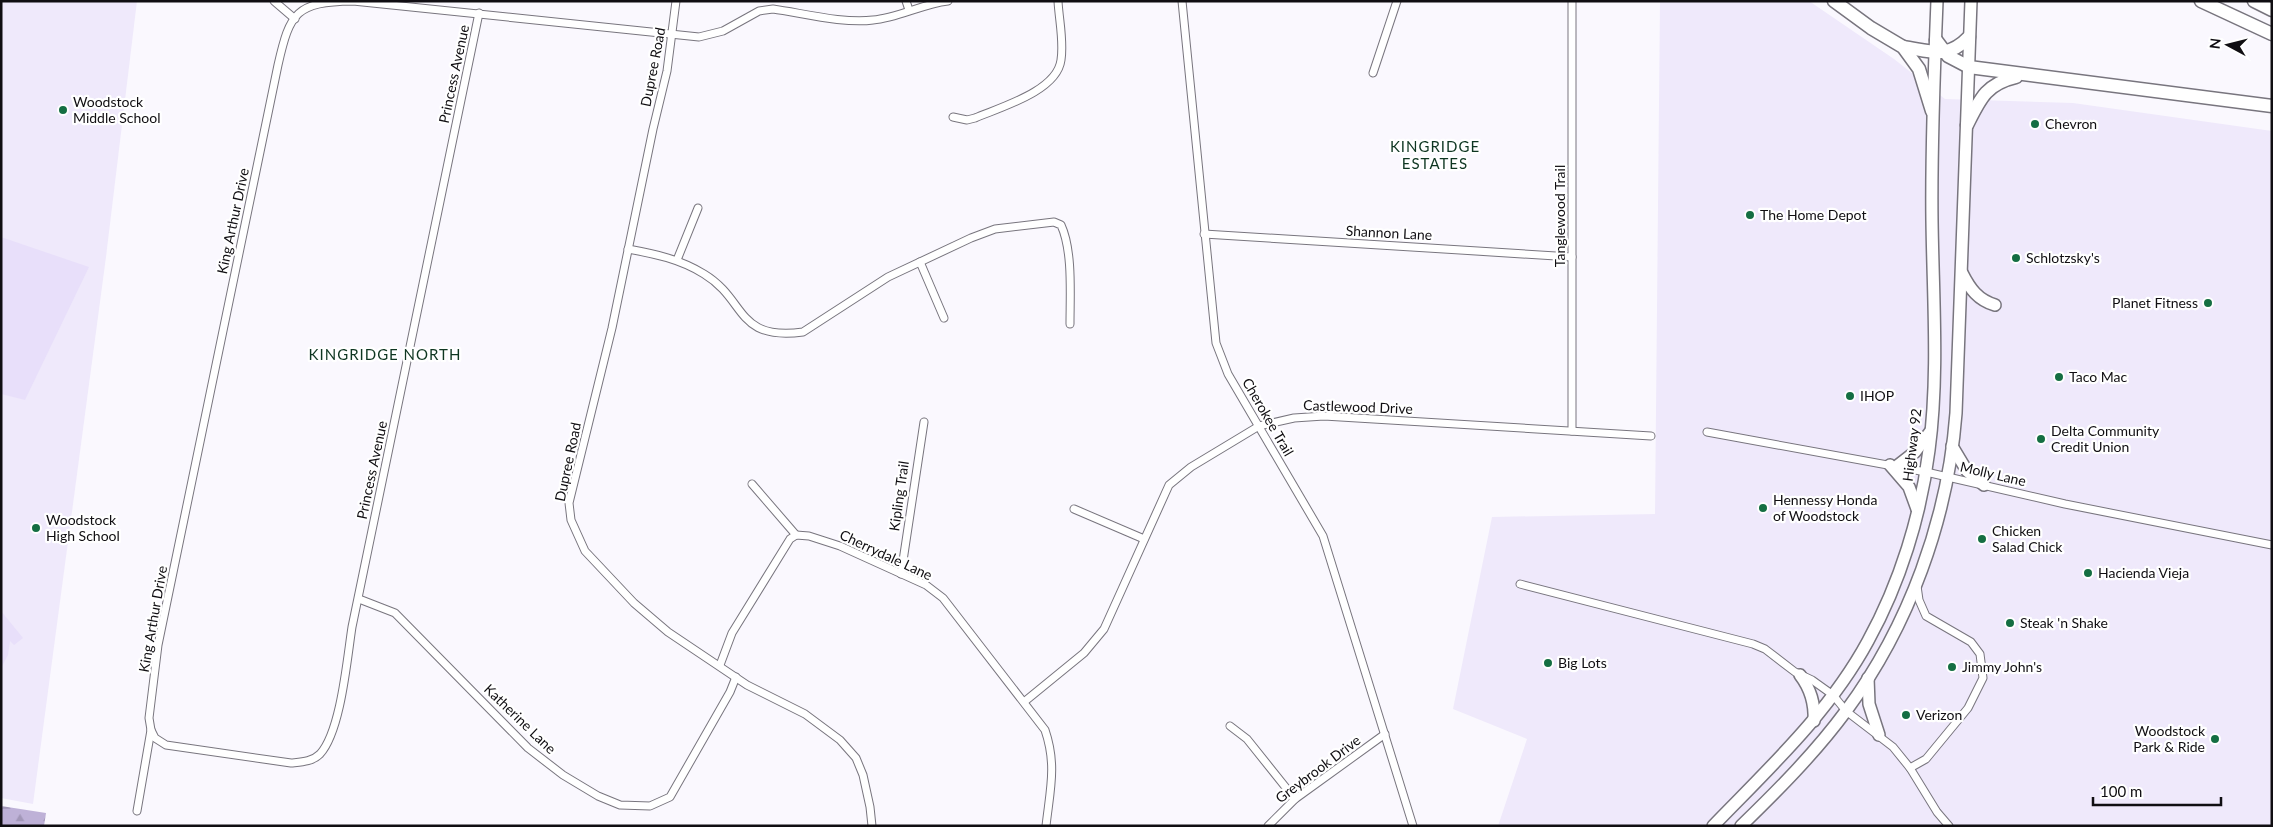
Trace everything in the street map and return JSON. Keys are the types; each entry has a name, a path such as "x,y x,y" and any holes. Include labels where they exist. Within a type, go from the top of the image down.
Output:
{"highway":[{"path":"1834,1 1871,28 1903,47 1940,53 1968,67 2021,76 2272,106"},
{"path":"2202,1 2272,34"},
{"path":"2254,1 2272,10"},
{"path":"1940,53 1962,45 1969,37"},
{"path":"1936,40 1940,53"},
{"path":"1903,47 1919,69 1932,111"},
{"path":"1967,125 1979,102 1990,87 2005,79 2021,76"}],"main road":[{"path":"1936,40 1937,1"},
{"path":"1741,826 1797,769 1846,710 1868,678 1894,632 1916,583 1933,535 1947,476 1957,399 1971,1"},
{"name":"Highway 92","path":"1713,826 1814,721 1868,642 1885,606 1918,510 1926,472 1931,430 1933,368 1932,111 1940,53"},
{"path":"1961,271 1974,293 1987,303 1995,305"},
{"path":"1918,510 1908,487 1893,466 1916,452 1931,430"},
{"path":"1952,446 1967,471 1984,485"},
{"path":"1800,675 1812,699 1814,721"},
{"path":"1868,678 1869,704 1879,735"}],"street":[{"path":"274,1 294,18 306,8 322,2 352,1 699,37 723,31 759,11 773,9 863,21 884,18 948,1"},
{"name":"Dupree Road","path":"676,1 667,71 612,328 569,503 571,520 585,551 634,603 668,632 747,685 805,714 840,740 856,758 863,775 872,826"},
{"path":"906,1 909,10"},
{"path":"953,117 967,120 975,118 1036,91 1053,79 1059,70 1061,60 1058,1"},
{"name":"Cherokee Trail","path":"1182,1 1216,343 1225,366 1323,536 1413,826"},
{"path":"1373,73 1397,1"},
{"name":"Tanglewood Trail","path":"1572,1 1572,431"},
{"name":"Princess Avenue","path":"151,730 154,738 166,744 291,763 307,762 319,755 328,742 340,704 358,599 479,13"},
{"name":"King Arthur Drive","path":"137,811 151,730 149,718 158,645 278,65 284,38 294,18"},
{"path":"677,260 698,208"},
{"path":"628,249 661,254 677,260 710,278 721,287 746,320 758,328 788,334 803,332 880,282 995,229 1054,222 1061,225 1065,232 1069,268 1070,324"},
{"name":"Shannon Lane","path":"1204,234 1572,257"},
{"path":"920,262 944,318"},
{"name":"Castlewood Drive","path":"1024,702 1072,663 1095,641 1111,614 1169,485 1192,467 1260,426 1294,418 1324,416 1651,436"},
{"name":"Kipling Trail","path":"901,574 924,422"},
{"name":"Molly Lane","path":"1707,432 1947,476 2065,504 2272,545"},
{"path":"720,666 732,633 790,539 796,535 752,484"},
{"path":"1074,509 1144,539"},
{"name":"Cherrydale Lane","path":"796,535 808,536 840,546 926,586 943,598 1045,730 1052,749 1052,777 1046,826"},
{"path":"1910,768 1926,759 1962,716 1979,690 1983,678 1980,654 1971,642 1926,616 1919,600 1916,583"},
{"path":"1520,584 1753,644 1766,649 1800,675 1833,695 1846,710 1893,747 1910,768 1926,796 1949,826"},
{"name":"Katherine Lane","path":"358,599 396,613 528,748 563,775 598,796 620,805 650,806 670,797 730,692 736,677"},
{"path":"1230,726 1247,739 1295,799"},
{"name":"Greybrook Drive","path":"1268,826 1295,799 1385,734"}],"shaded area":[{"path":"1,1 137,1 106,257 33,804 1,798"},
{"path":"1660,1 1809,1 1894,59 1945,99 2073,103 2272,131 2272,826 1498,826 1527,739 1453,709 1492,517 1655,514"},
{"path":"1,237 89,267 25,400 1,394"},
{"path":"1,611 23,638 14,645 10,641 8,655 1,668"}],"green space":[{"path":"1,806 46,813 44,826 1,826"}],"place":[{"name":"Woodstock Middle School","path":"63,110"},
{"name":"Chevron","path":"2035,124"},
{"name":"The Home Depot","path":"1750,215"},
{"name":"Schlotzsky's","path":"2016,258"},
{"name":"Planet Fitness","path":"2208,303"},
{"name":"Taco Mac","path":"2059,377"},
{"name":"IHOP","path":"1850,396"},
{"name":"Delta Community Credit Union","path":"2041,439"},
{"name":"Hennessy Honda of Woodstock","path":"1763,508"},
{"name":"Woodstock High School","path":"36,528"},
{"name":"Chicken Salad Chick","path":"1982,539"},
{"name":"Hacienda Vieja","path":"2088,573"},
{"name":"Steak 'n Shake","path":"2010,623"},
{"name":"Big Lots","path":"1548,663"},
{"name":"Jimmy John's","path":"1952,667"},
{"name":"Verizon","path":"1906,715"},
{"name":"Woodstock Park & Ride","path":"2215,739"}],"district":[{"name":"KINGRIDGE ESTATES","path":"1435,156"},
{"name":"KINGRIDGE NORTH","path":"385,355"}]}
